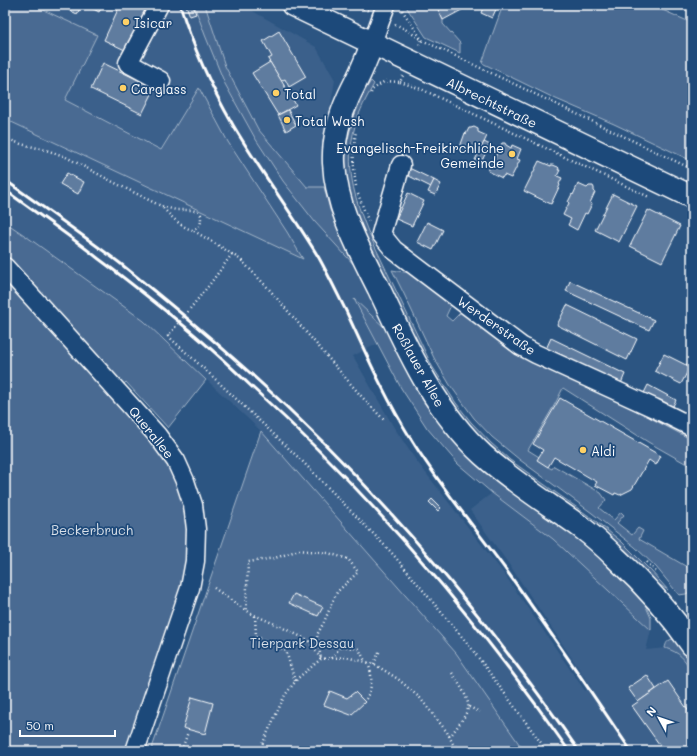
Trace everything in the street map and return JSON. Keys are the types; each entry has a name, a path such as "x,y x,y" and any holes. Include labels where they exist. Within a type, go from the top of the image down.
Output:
{"main road":[{"name":"Albrechtstraße","path":"293,5 410,62 689,205"},
{"name":"Roßlauer Allee","path":"372,43 344,110 337,134 334,163 336,182 344,214 418,370 454,425 472,445 523,488 583,529 603,545 629,569 648,590 674,620 692,645"}],"street":[{"path":"159,5 128,63 161,81"},
{"path":"372,43 383,11"},
{"path":"375,229 401,165"},
{"name":"Werderstraße","path":"375,229 394,250 407,261 521,346 692,427"},
{"name":"Querallee","path":"5,267 157,435 176,461 193,505 196,529 195,561 190,588 135,751"}],"path":[{"path":"362,8 368,5"},
{"path":"399,5 422,40"},
{"path":"383,11 405,29 422,40 692,169"},
{"path":"410,62 422,40"},
{"path":"369,97 372,90 386,81"},
{"path":"400,82 422,89 651,198"},
{"path":"356,126 353,148 356,191 375,229"},
{"path":"5,138 64,156 161,206 176,210 192,210 198,212 201,216 201,222 199,227 193,230"},
{"path":"689,205 692,217"},
{"path":"161,206 185,228 193,230 222,247 240,260 268,288 357,391 385,421"},
{"path":"232,254 168,336 302,461 390,552 472,649 547,751"},
{"path":"246,610 248,562 275,558 299,550 328,553 348,559 358,572 337,592 317,635 321,660"},
{"path":"646,562 657,573"},
{"path":"214,588 255,616 308,640 321,660"},
{"path":"255,616 256,636 286,651 295,681"},
{"path":"332,658 341,646 359,649 371,676 370,687 366,699"},
{"path":"374,664 380,650"},
{"path":"259,751 285,695 295,681 321,660 346,657 374,664 398,679 420,698 447,732 453,744 460,751"},
{"path":"449,736 452,734 469,707 466,697 451,672"},
{"path":"469,707 480,712"},
{"path":"182,749 188,732"},
{"path":"452,751 453,744"},
{"path":"177,751 182,749 187,751"}],"shaded area":[{"path":"33,5 194,5 225,84 255,138 283,181 315,222 356,267 386,329 355,301 377,344 353,356 393,426 415,459 505,575 585,691 591,687 513,570 470,510 492,493 553,539 651,630 646,650 665,648 675,652 684,660 692,671 692,751 524,751 456,653 261,431 144,321 5,222 5,119 303,258 228,142 199,88 161,150 65,100 97,35"},
{"path":"205,5 242,5 316,47 335,80 323,149 324,187 307,187 258,129 225,66"}],"green space":[{"path":"5,5 33,5 97,35 65,100 161,150 199,88 228,142 303,259 5,119"},
{"path":"194,5 205,5 225,66 258,129 307,187 324,187 330,210 356,267 315,222 283,181 255,138 225,84"},
{"path":"405,5 436,5 443,20 443,24 460,43 460,53 426,37"},
{"path":"503,5 659,5 658,8 692,23 692,161 614,124 556,99 482,63"},
{"path":"371,81 374,84 363,104 355,126 352,141 350,155 352,181 359,207 369,234 432,366 456,403 471,422 491,443 510,460 593,519 622,542 668,590 656,583 508,463 465,423 430,369 357,219 349,192 345,163 346,147 353,119 365,90"},
{"path":"5,222 144,321 206,380 168,428 126,382 120,388 5,264"},
{"path":"392,270 410,273 453,301 446,316 452,321 464,309 582,384 692,440 692,467 648,442 563,388 528,450 544,460 548,467 552,469 554,466 601,493 606,500 599,508 614,520 621,512 624,515 617,523 632,535 638,528 643,531 639,539 687,567 692,559 691,591 686,594 679,595 656,567 635,547 520,460 492,437 474,418 450,385 434,358"},
{"name":"Beckerbruch","path":"5,273 154,437 179,479 189,509 187,577 130,751 5,751"},
{"path":"354,299 386,329 409,376 425,404 449,436 476,464 507,489 597,554 644,602 651,618 651,630 553,539 492,493 458,464 427,428 401,388"},
{"name":"Tierpark Dessau","path":"261,431 456,653 524,751 151,751"},
{"path":"672,639 688,656 692,671 681,656 665,648 667,642"}],"building":[{"path":"59,5 82,5 77,14"},
{"path":"86,5 103,5 99,12"},
{"name":"Isicar","path":"120,5 149,5 127,51 104,40"},
{"path":"186,5 193,5 196,14 190,16"},
{"path":"436,5 471,5 443,20"},
{"path":"484,5 498,5 492,18 481,13"},
{"path":"279,31 306,77 289,87 285,79 281,81 268,59 272,57 263,41"},
{"name":"Total","path":"270,62 296,105 278,115 252,73"},
{"name":"Carglass","path":"103,63 155,88 142,114 91,89"},
{"name":"Total Wash","path":"288,110 296,125 286,131 278,115"},
{"path":"474,127 478,129 478,132 487,136 478,155 460,147 465,133 466,134 469,128"},
{"path":"484,142 490,145 480,164 474,162"},
{"path":"502,143 505,143 511,148 512,145 521,149 517,159 520,160 511,178 504,175 502,178 488,171"},
{"path":"539,161 558,167 558,170 560,170 557,176 562,178 551,204 524,191"},
{"path":"409,168 434,180 431,187 405,174"},
{"path":"67,173 84,182 78,194 60,184"},
{"path":"434,180 441,184 435,195 428,192"},
{"path":"578,184 587,188 589,186 593,186 595,192 590,203 592,204 587,214 585,213 577,230 568,225 571,219 563,215"},
{"path":"408,193 424,201 412,226 396,219"},
{"path":"613,194 637,206 619,242 595,230"},
{"path":"648,210 680,226 662,262 630,246"},
{"path":"427,222 443,230 433,250 417,242"},
{"path":"570,281 654,320 649,330 566,291"},
{"path":"567,305 637,339 627,360 557,325"},
{"path":"551,338 625,374 620,386 546,349"},
{"path":"664,354 690,367 681,384 655,371"},
{"path":"648,385 676,400 671,410 643,395"},
{"path":"560,398 661,456 656,465 649,460 632,489 620,495 615,493 614,495 595,485 597,482 554,457 548,467 537,460 543,450 533,444"},
{"path":"692,404 692,419 686,416"},
{"path":"432,499 441,508 438,511 429,502"},
{"path":"294,594 323,607 318,616 289,603"},
{"path":"647,675 656,689 638,702 628,688"},
{"path":"668,681 692,716 692,751 664,751 632,706"},
{"path":"330,691 347,698 355,692 365,702 351,715 324,705"},
{"path":"192,697 213,703 205,734 183,728"}],"railway":[{"path":"180,5 197,51 225,111 254,159 319,258 385,393 411,439 445,489 538,615 631,751"},
{"path":"5,180 107,253 176,309 280,400 327,446 373,494 460,593 541,697 579,751"},
{"path":"5,190 88,250 178,321 226,362 297,429 340,472 421,560 498,654 569,751"}],"place":[{"name":"Isicar","path":"126,22"},
{"name":"Carglass","path":"123,88"},
{"name":"Total","path":"276,93"},
{"name":"Total Wash","path":"287,120"},
{"name":"Evangelisch-Freikirchliche Gemeinde","path":"512,154"},
{"name":"Aldi","path":"583,450"}]}
